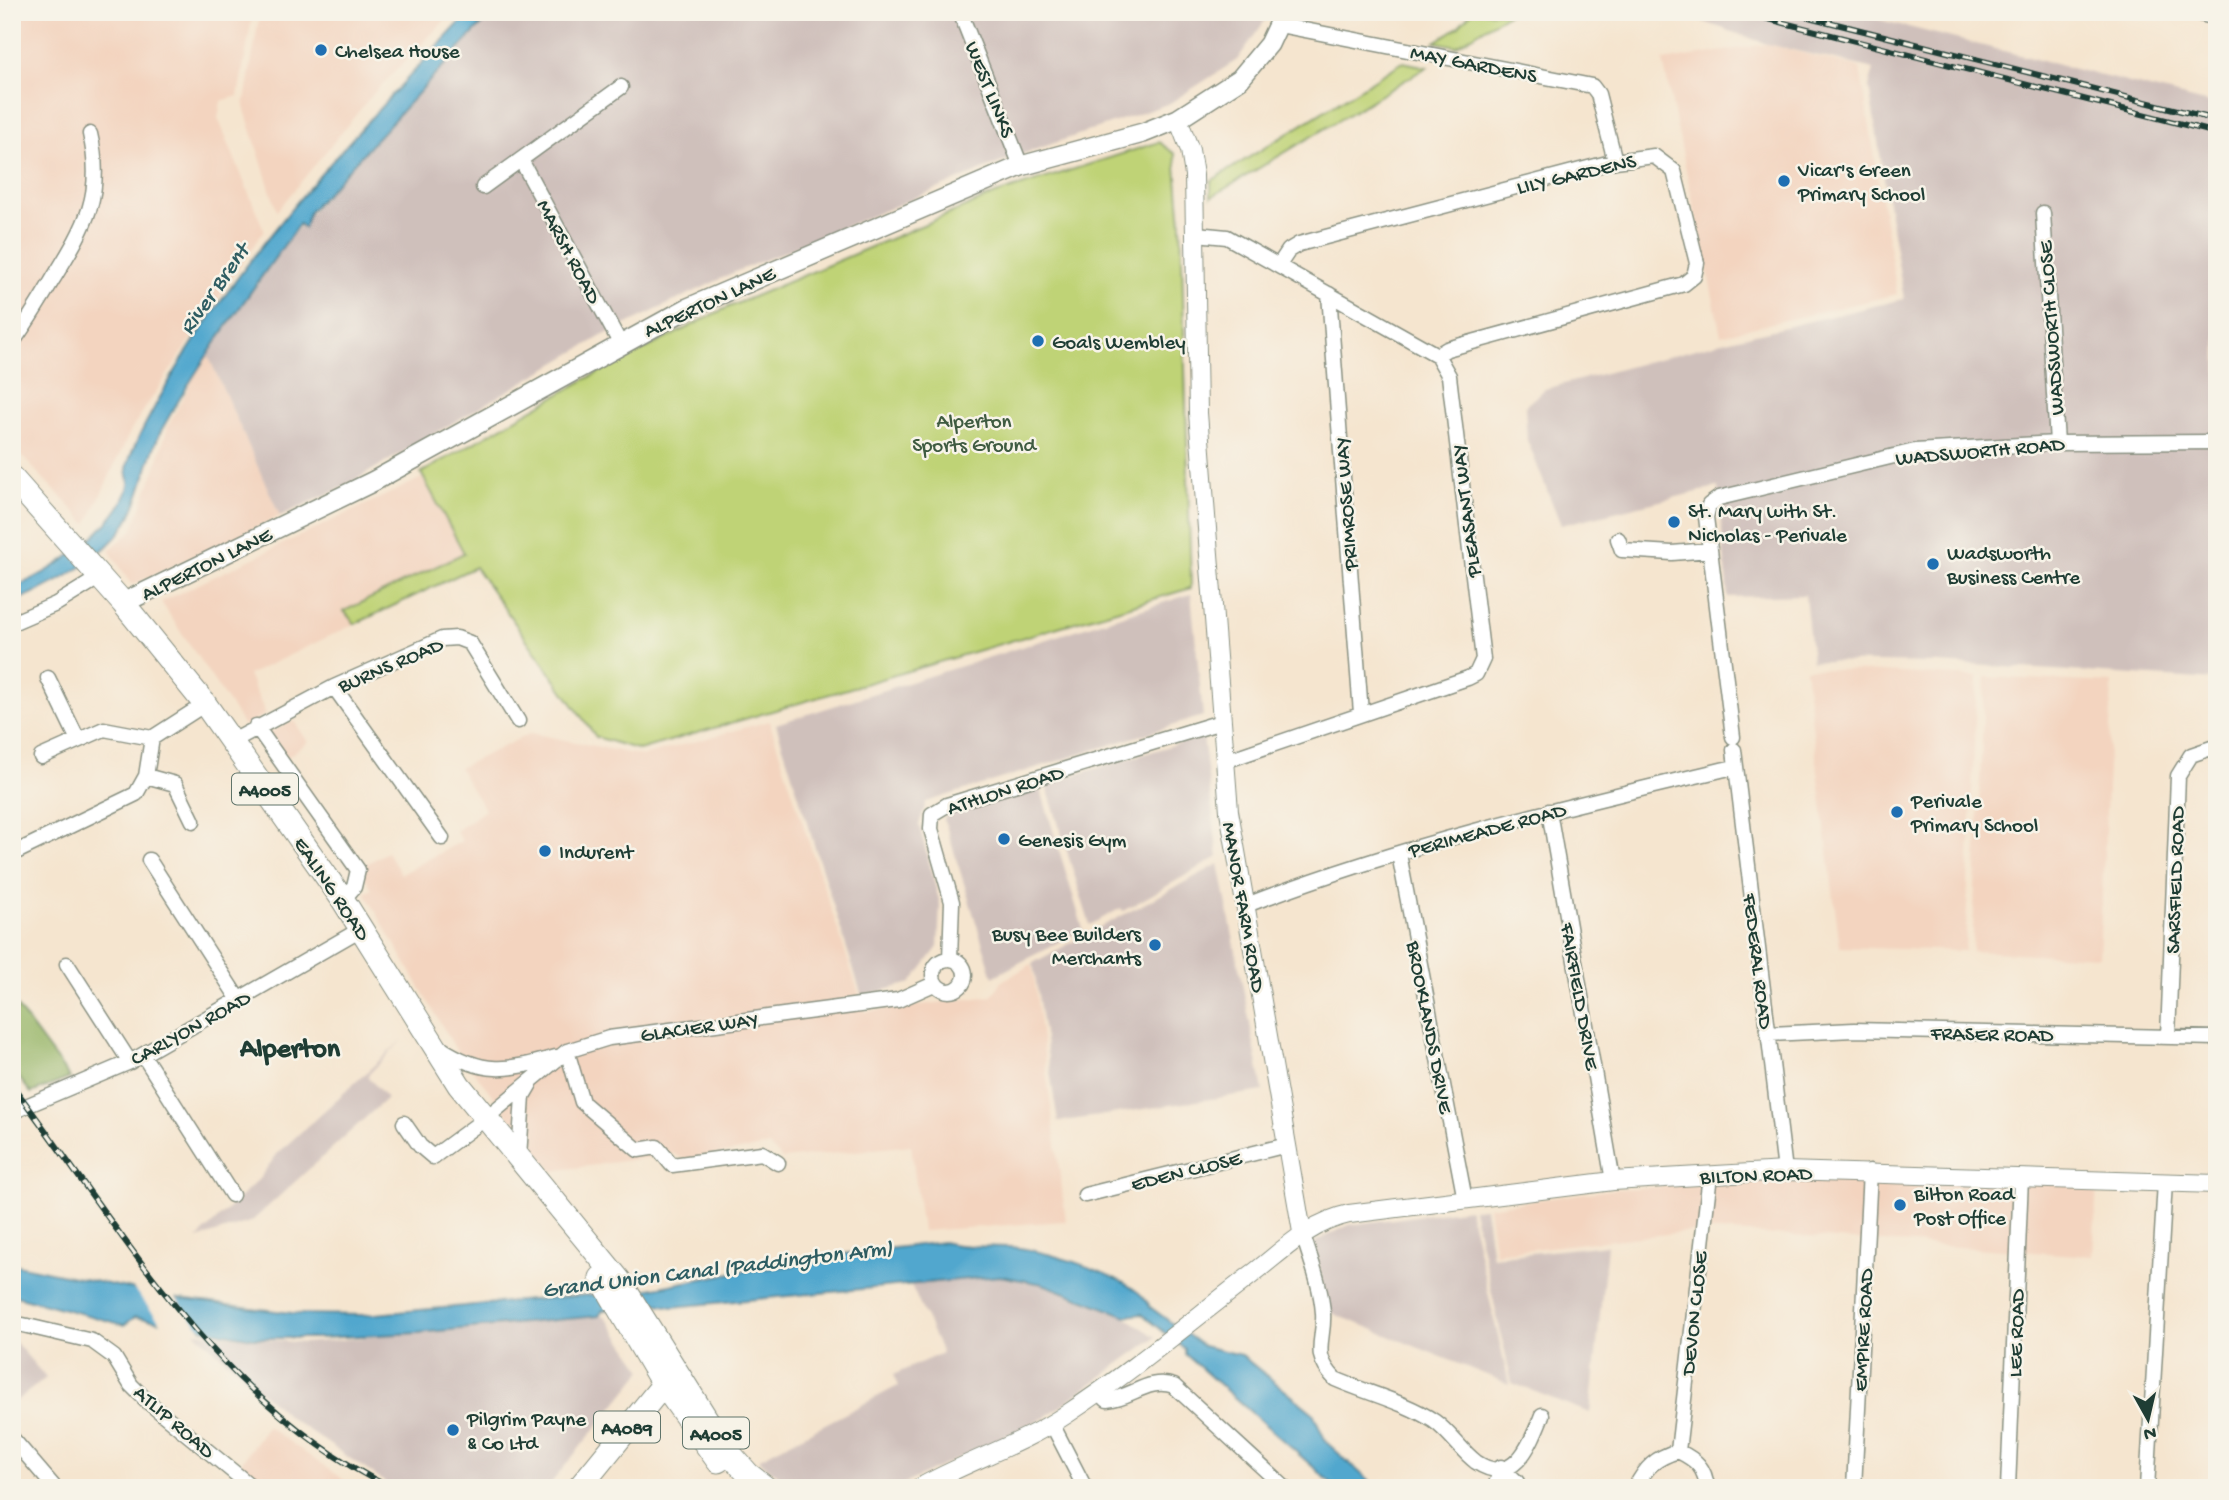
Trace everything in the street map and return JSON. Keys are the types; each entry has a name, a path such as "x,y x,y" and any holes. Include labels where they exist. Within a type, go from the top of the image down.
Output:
{"main road":[{"name":"ALPERTON LANE","path":"123,603 374,481 620,343 746,282 1021,166 1143,134 1178,119 1240,79 1269,44 1282,19"},
{"name":"EALING ROAD","path":"17,486 123,603 205,704 343,900 429,1041 486,1118 587,1242 670,1376"},
{"name":"EALING ROAD","path":"631,1312 652,1335 670,1376"},
{"name":"A4089","path":"579,1488 670,1376"},
{"name":"A4005","path":"670,1376 714,1457 745,1488"},
{"name":"A4005","path":"670,1376 724,1447 748,1474 766,1488"}],"street":[{"name":"WEST LINKS","path":"960,12 1021,166"},
{"path":"2192,12 2217,18"},
{"name":"MAY GARDENS","path":"1282,19 1592,86 1598,94 1615,161"},
{"path":"482,187 621,88"},
{"name":"MANOR FARM ROAD","path":"1178,119 1191,150 1195,175 1198,413 1224,761 1244,905 1302,1232"},
{"path":"12,343 75,244 90,214 96,178 90,134"},
{"name":"LILY GARDENS","path":"1279,265 1289,250 1300,244 1615,161 1654,156 1674,171 1696,263 1694,276 1684,284 1447,349 1437,355"},
{"name":"MARSH ROAD","path":"521,160 620,343"},
{"name":"WADSWORTH CLOSE","path":"2043,213 2057,443"},
{"path":"1196,234 1227,237 1437,355"},
{"name":"PRIMROSE WAY","path":"1329,294 1362,713"},
{"name":"PLEASANT WAY","path":"1224,761 1476,674 1483,659 1449,376 1437,355"},
{"name":"WADSWORTH ROAD","path":"1709,505 1719,498 1915,451 2057,443 2217,442"},
{"name":"FEDERAL ROAD","path":"1709,505 1706,517 1734,767 1785,1171"},
{"path":"1618,539 1622,550 1640,553 1710,550"},
{"path":"12,623 76,594 95,571"},
{"name":"BURNS ROAD","path":"231,742 334,687 442,639 457,638 470,643 518,721"},
{"path":"48,677 77,738"},
{"path":"334,687 442,838"},
{"path":"41,757 77,738 112,728 152,737 205,704"},
{"name":"ATHLON ROAD","path":"950,959 952,902 931,829 932,814 947,805 1221,722"},
{"path":"257,726 358,870 354,887 343,900"},
{"path":"12,854 136,794 146,776 152,737"},
{"name":"SARSFIELD ROAD","path":"2168,1037 2178,776 2191,755 2217,746"},
{"name":"PERIMEADE ROAD","path":"1244,905 1326,873 1549,811 1734,767"},
{"path":"146,776 175,783 192,821"},
{"name":"FAIRFIELD DRIVE","path":"1549,811 1613,1181"},
{"name":"BROOKLANDS DRIVE","path":"1399,854 1465,1200"},
{"path":"149,860 239,1000"},
{"name":"CARLYON ROAD","path":"12,1112 137,1059 361,929"},
{"path":"950,959 962,965 965,973 963,984 953,991 942,990 934,984 932,975 935,965 950,959"},
{"path":"67,964 232,1195"},
{"name":"GLACIER WAY","path":"404,1123 420,1146 433,1157 486,1118 565,1053 609,1038 898,1000 934,984"},
{"name":"FRASER ROAD","path":"1768,1034 1854,1030 2217,1038"},
{"path":"429,1041 456,1058 489,1070 517,1067 565,1053 582,1102 638,1150 657,1147 672,1166 762,1153 778,1163"},
{"path":"519,1157 523,1096 534,1077"},
{"name":"EDEN CLOSE","path":"1085,1195 1287,1145"},
{"name":"BILTON ROAD","path":"1302,1232 1317,1223 1349,1214 1613,1181 1785,1171 1870,1171 2217,1184"},
{"name":"EMPIRE ROAD","path":"1854,1488 1870,1171"},
{"name":"DEVON CLOSE","path":"1678,1451 1710,1175"},
{"name":"LEE ROAD","path":"2008,1488 2021,1178"},
{"path":"2147,1488 2165,1182"},
{"path":"919,1488 1052,1424 1150,1354 1279,1254 1302,1232 1319,1288 1323,1315 1318,1338 1326,1370 1335,1379 1435,1422 1476,1462 1492,1468 1521,1460 1534,1422"},
{"name":"ATLIP ROAD","path":"23,1325 92,1341 114,1357 131,1385 148,1402 253,1488"},
{"path":"1099,1392 1107,1400 1150,1384 1162,1382 1174,1386 1285,1488"},
{"path":"1052,1424 1085,1488"},
{"path":"12,1438 55,1488"},
{"path":"1635,1488 1647,1465 1678,1451 1695,1460 1706,1474 1707,1488"},
{"path":"1501,1467 1517,1482"},
{"path":"1495,1488 1501,1467"}],"shaded area":[{"path":"12,12 253,12 238,96 221,101 218,118 264,230 132,428 87,524 12,446"},
{"path":"260,12 453,12 372,95 277,211 244,107"},
{"path":"491,12 1271,12 1237,60 1170,103 1014,157 735,272 602,336 343,487 280,516 207,353 284,245 382,128"},
{"path":"1676,12 1849,12 2217,105 2217,680 1939,663 1812,661 1805,595 1728,597 1718,487 1561,525 1527,440 1525,406 1545,389 1718,343 1904,299 1869,87 1874,69 1767,44"},
{"name":"Vicar's Green Primary School","path":"1767,44 1860,68 1897,294 1721,335 1663,61"},
{"path":"207,353 280,516 132,585 109,550 132,531 168,426"},
{"path":"422,478 465,552 344,611 355,624 248,675 266,714 244,726 161,602"},
{"path":"1191,594 1203,716 926,802 919,825 940,904 938,947 911,983 862,996 776,724"},
{"name":"Perivale Primary School","path":"1805,668 1977,677 1965,951 1840,947"},
{"path":"1985,677 2112,683 2099,957 1972,951"},
{"path":"294,721 308,742 286,758 267,734"},
{"path":"769,721 865,1012 992,996 1002,981 1032,964 1066,1221 922,1231 911,1145 782,1159 769,1146 683,1159 674,1154 552,1171 455,1048 365,893 372,889 360,868 387,852 401,874 462,841 456,831 485,810 459,768 531,733 643,756"},
{"path":"1203,736 1218,857 1123,911 1121,908 1090,925 1046,784"},
{"path":"1040,787 1083,929 993,977 944,819 948,814"},
{"path":"1219,864 1263,1091 1058,1122 1033,963"},
{"path":"403,1039 367,1076 387,1098 252,1221 197,1239 259,1179 278,1153"},
{"path":"1876,1176 2097,1183 2093,1256 1702,1230 1495,1253 1488,1207 1616,1189"},
{"path":"1485,1208 1492,1257 1607,1245 1590,1413 1512,1383 1473,1209"},
{"path":"1469,1209 1509,1384 1327,1311 1315,1242 1349,1225"},
{"path":"994,1274 1089,1293 1156,1337 1044,1418 895,1488 793,1488 758,1459 898,1386 893,1375 942,1353 910,1283"},
{"path":"605,1316 643,1370 547,1488 398,1488 386,1483 289,1417 195,1332 304,1343"},
{"path":"12,1338 46,1378 12,1404"},
{"path":"267,1426 355,1488 223,1488"}],"green space":[{"path":"1472,12 1511,12 1456,46 1435,42 1458,27"},
{"path":"1403,62 1427,67 1211,197 1211,181"},
{"name":"Alperton Sports Ground","path":"1159,142 1175,154 1181,224 1191,588 639,750 596,737 475,567 355,624 344,611 464,553 421,473 584,380 722,310 996,194"},
{"path":"12,1000 70,1078 31,1093 12,1069"}],"water":[{"path":"470,12 493,12 309,212 304,228 299,224 211,350 162,429 138,499 116,537 68,575 12,602 12,587 63,561 113,516 129,485 127,469 137,441 178,367 213,312 293,207 380,108"},
{"path":"943,1242 1033,1250 1091,1268 1129,1286 1142,1296 1150,1307 1203,1346 1241,1355 1313,1413 1326,1442 1377,1488 1337,1488 1185,1354 1185,1349 1142,1314 1126,1316 1043,1284 1000,1276 673,1307 653,1303 603,1310 599,1316 418,1333 319,1338 253,1338 135,1317 124,1325 12,1295 12,1264 179,1299 300,1314 364,1315 644,1290 737,1272 830,1261 837,1255"}],"pier":[{"path":"131,1286 173,1294 202,1331 164,1326"}],"railway":[{"path":"1741,12 2217,133"},
{"path":"1789,12 2217,120"},
{"path":"12,1085 136,1255 179,1311 225,1363 275,1410 330,1453 391,1488"}],"place":[{"name":"Chelsea House","path":"321,50"},
{"name":"Vicar's Green Primary School","path":"1784,181"},
{"name":"Goals Wembley","path":"1038,341"},
{"name":"St. Mary with St. Nicholas - Perivale","path":"1674,522"},
{"name":"Wadsworth Business Centre","path":"1933,564"},
{"name":"Perivale Primary School","path":"1897,812"},
{"name":"Genesis Gym","path":"1004,839"},
{"name":"Indurent","path":"545,851"},
{"name":"Busy Bee Builders Merchants","path":"1155,945"},
{"name":"Bilton Road Post Office","path":"1900,1205"},
{"name":"Pilgrim Payne & Co Ltd","path":"453,1430"}],"district":[{"name":"Alperton","path":"290,1046"}],"water label":[{"name":"River Brent","path":"213,288"},
{"name":"Grand Union Canal (Paddington Arm)","path":"717,1267"}]}
